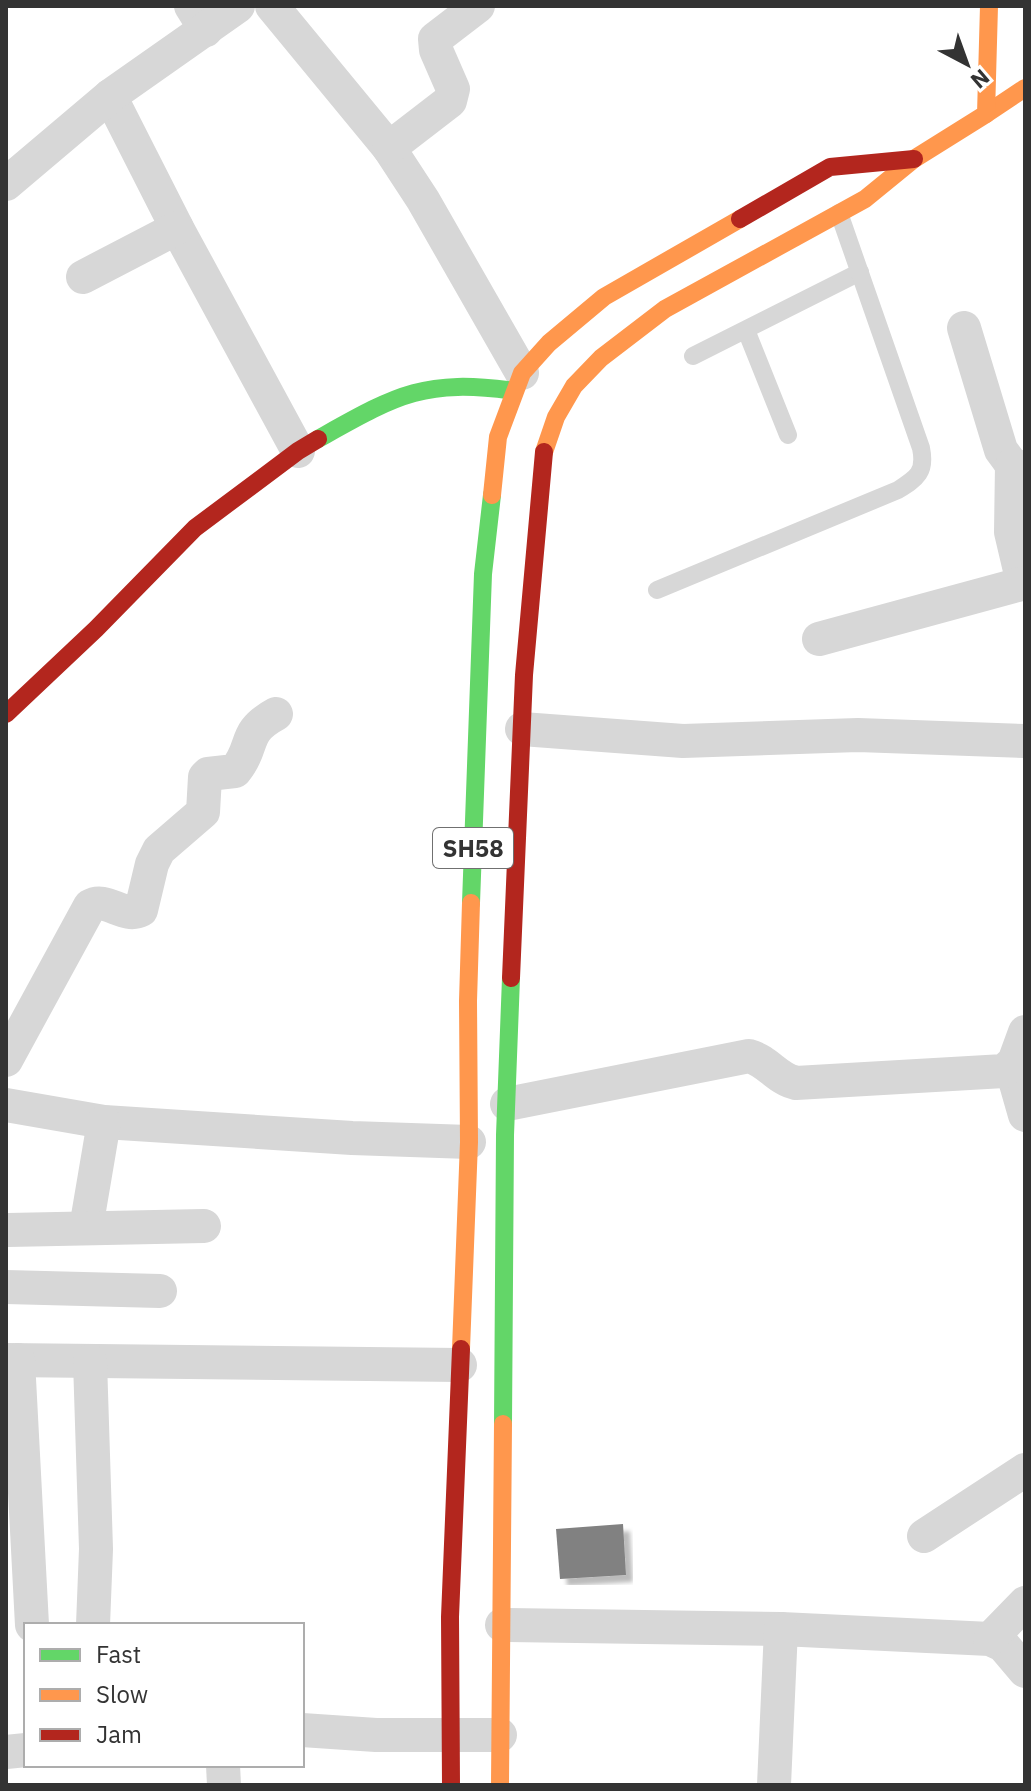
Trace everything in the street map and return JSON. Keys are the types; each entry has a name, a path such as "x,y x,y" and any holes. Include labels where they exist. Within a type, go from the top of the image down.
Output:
{"main road":[{"path":"986,114 989,6"},
{"path":"986,114 1025,88"},
{"name":"SH58","path":"451,1785 450,1617 469,1142 468,1001 496,836 522,729 544,452 556,417 574,386 601,358 665,309 865,199 914,159 986,114"},
{"name":"SH58","path":"500,1785 507,1104 483,574 498,437 518,382 549,343 604,297 830,167 914,159"},
{"path":"6,714 96,629 195,528 298,451 388,400 428,388 518,382"}],"street":[{"path":"6,184 199,18 238,6"},
{"path":"272,6 389,148 423,200 518,382"},
{"path":"389,148 450,101 453,89 436,50 435,39 478,6"},
{"path":"110,96 177,228 298,451"},
{"path":"83,277 177,228"},
{"path":"819,639 1024,583 1011,532 1019,466 1001,450 964,328"},
{"path":"6,1060 90,906 99,903 133,913 141,910 152,864 159,850 203,812 205,777 235,771 255,727 276,714"},
{"path":"522,729 683,741 858,735 981,737 1025,741"},
{"path":"1025,1032 1011,1066 1025,1115"},
{"path":"507,1104 749,1056 763,1062 783,1079 796,1083 1000,1071 1011,1066"},
{"path":"6,1105 104,1122 469,1142"},
{"path":"86,1228 104,1122"},
{"path":"8,1230 204,1226"},
{"path":"6,1287 160,1291"},
{"path":"32,1623 12,1360 460,1365"},
{"path":"90,1361 96,1549 93,1623"},
{"path":"924,1536 1025,1470"},
{"path":"990,1639 1025,1603"},
{"path":"502,1625 781,1629 990,1639 1003,1645 1025,1671"},
{"path":"774,1785 781,1629"},
{"path":"304,1730 376,1735 500,1735"}],"lane":[{"path":"657,590 898,490 919,474 924,463 921,448 839,213"},
{"path":"693,356 860,272"},
{"path":"746,330 788,435"}],"building":[{"path":"623,1524 626,1575 560,1579 556,1529"}],"traffic: fast":[{"path":"318,439 390,401 411,394 456,387 514,391"},
{"path":"471,903 483,574 492,495"},
{"path":"503,1424 505,1135 511,978"}],"traffic: slow":[{"path":"544,452 556,417 574,386 601,358 665,309 865,199 914,159 986,114 989,6"},
{"path":"986,114 1025,88"},
{"path":"492,495 498,437 522,373 549,343 604,297 740,219"},
{"path":"461,1349 469,1142 471,903"},
{"path":"500,1785 503,1424"}],"traffic: jam":[{"path":"740,219 830,167 914,159"},
{"path":"6,714 96,629 195,528 318,439"},
{"path":"511,978 524,675 544,452"},
{"path":"451,1785 450,1617 461,1349"}]}
